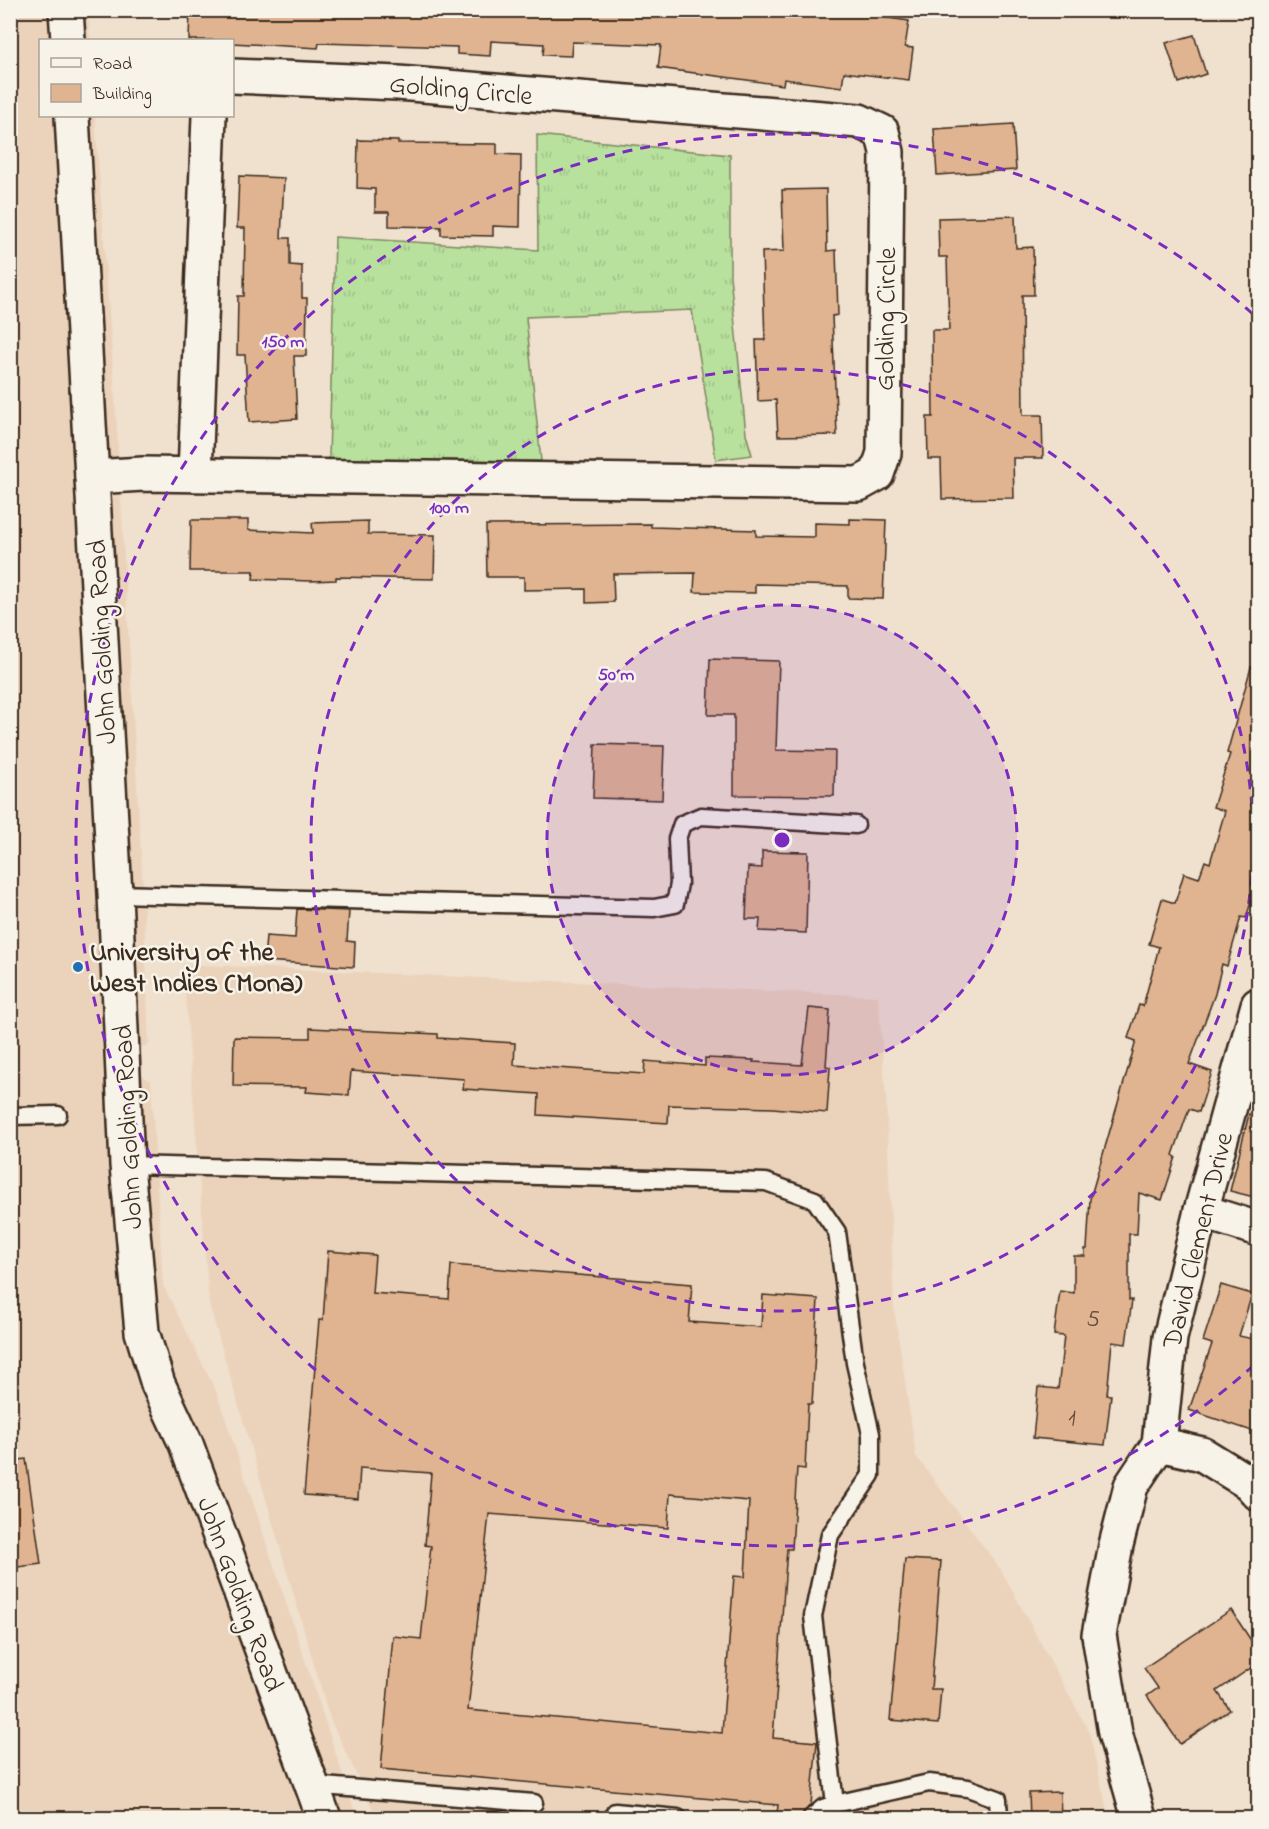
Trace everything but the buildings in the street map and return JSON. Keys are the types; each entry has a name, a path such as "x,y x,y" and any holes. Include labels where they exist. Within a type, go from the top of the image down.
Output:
{"street":[{"path":"66,10 68,39"},
{"name":"Golding Circle","path":"92,477 195,474 859,484 877,474 884,453 887,152 882,132 859,121 398,83 234,76"},
{"name":"John Golding Road","path":"72,117 115,894 127,1165 142,1332 158,1384 186,1444 324,1818"},
{"path":"195,474 210,117"},
{"name":"David Clement Drive","path":"1159,1444 1170,1338 1201,1211 1258,1005"},
{"path":"1201,1211 1258,1229"},
{"path":"1139,1818 1114,1733 1099,1635 1116,1545 1131,1486 1159,1444 1202,1454 1249,1483 1258,1493"}],"lane":[{"path":"115,894 654,908 675,904 679,884 677,839 682,824 701,816 856,825"},
{"path":"10,1116 58,1115"},
{"path":"127,1165 765,1182 815,1200 837,1232 855,1363 871,1434 871,1475 830,1535 813,1616 835,1804"},
{"path":"812,1818 823,1808 835,1804 928,1783 968,1788 998,1799 999,1818"},
{"path":"311,1785 534,1803"},
{"path":"615,1812 678,1818"}],"shaded area":[{"name":"University of the West Indies (Mona)","path":"88,10 90,39 39,39 39,117 95,117 115,396 143,890 149,1044 137,1050 139,1075 151,1081 163,1285 217,1393 357,1818 11,1818 10,11"},
{"path":"183,964 878,996 886,1097 894,1307 916,1456 1001,1570 1089,1732 1109,1818 377,1818 330,1719 209,1304"}],"green space":[{"path":"537,135 730,155 730,276 746,434 752,455 716,460 692,310 526,317 541,461 329,459 335,237 538,250"}],"place":[{"name":"University of the West Indies (Mona)","path":"78,967"}]}
